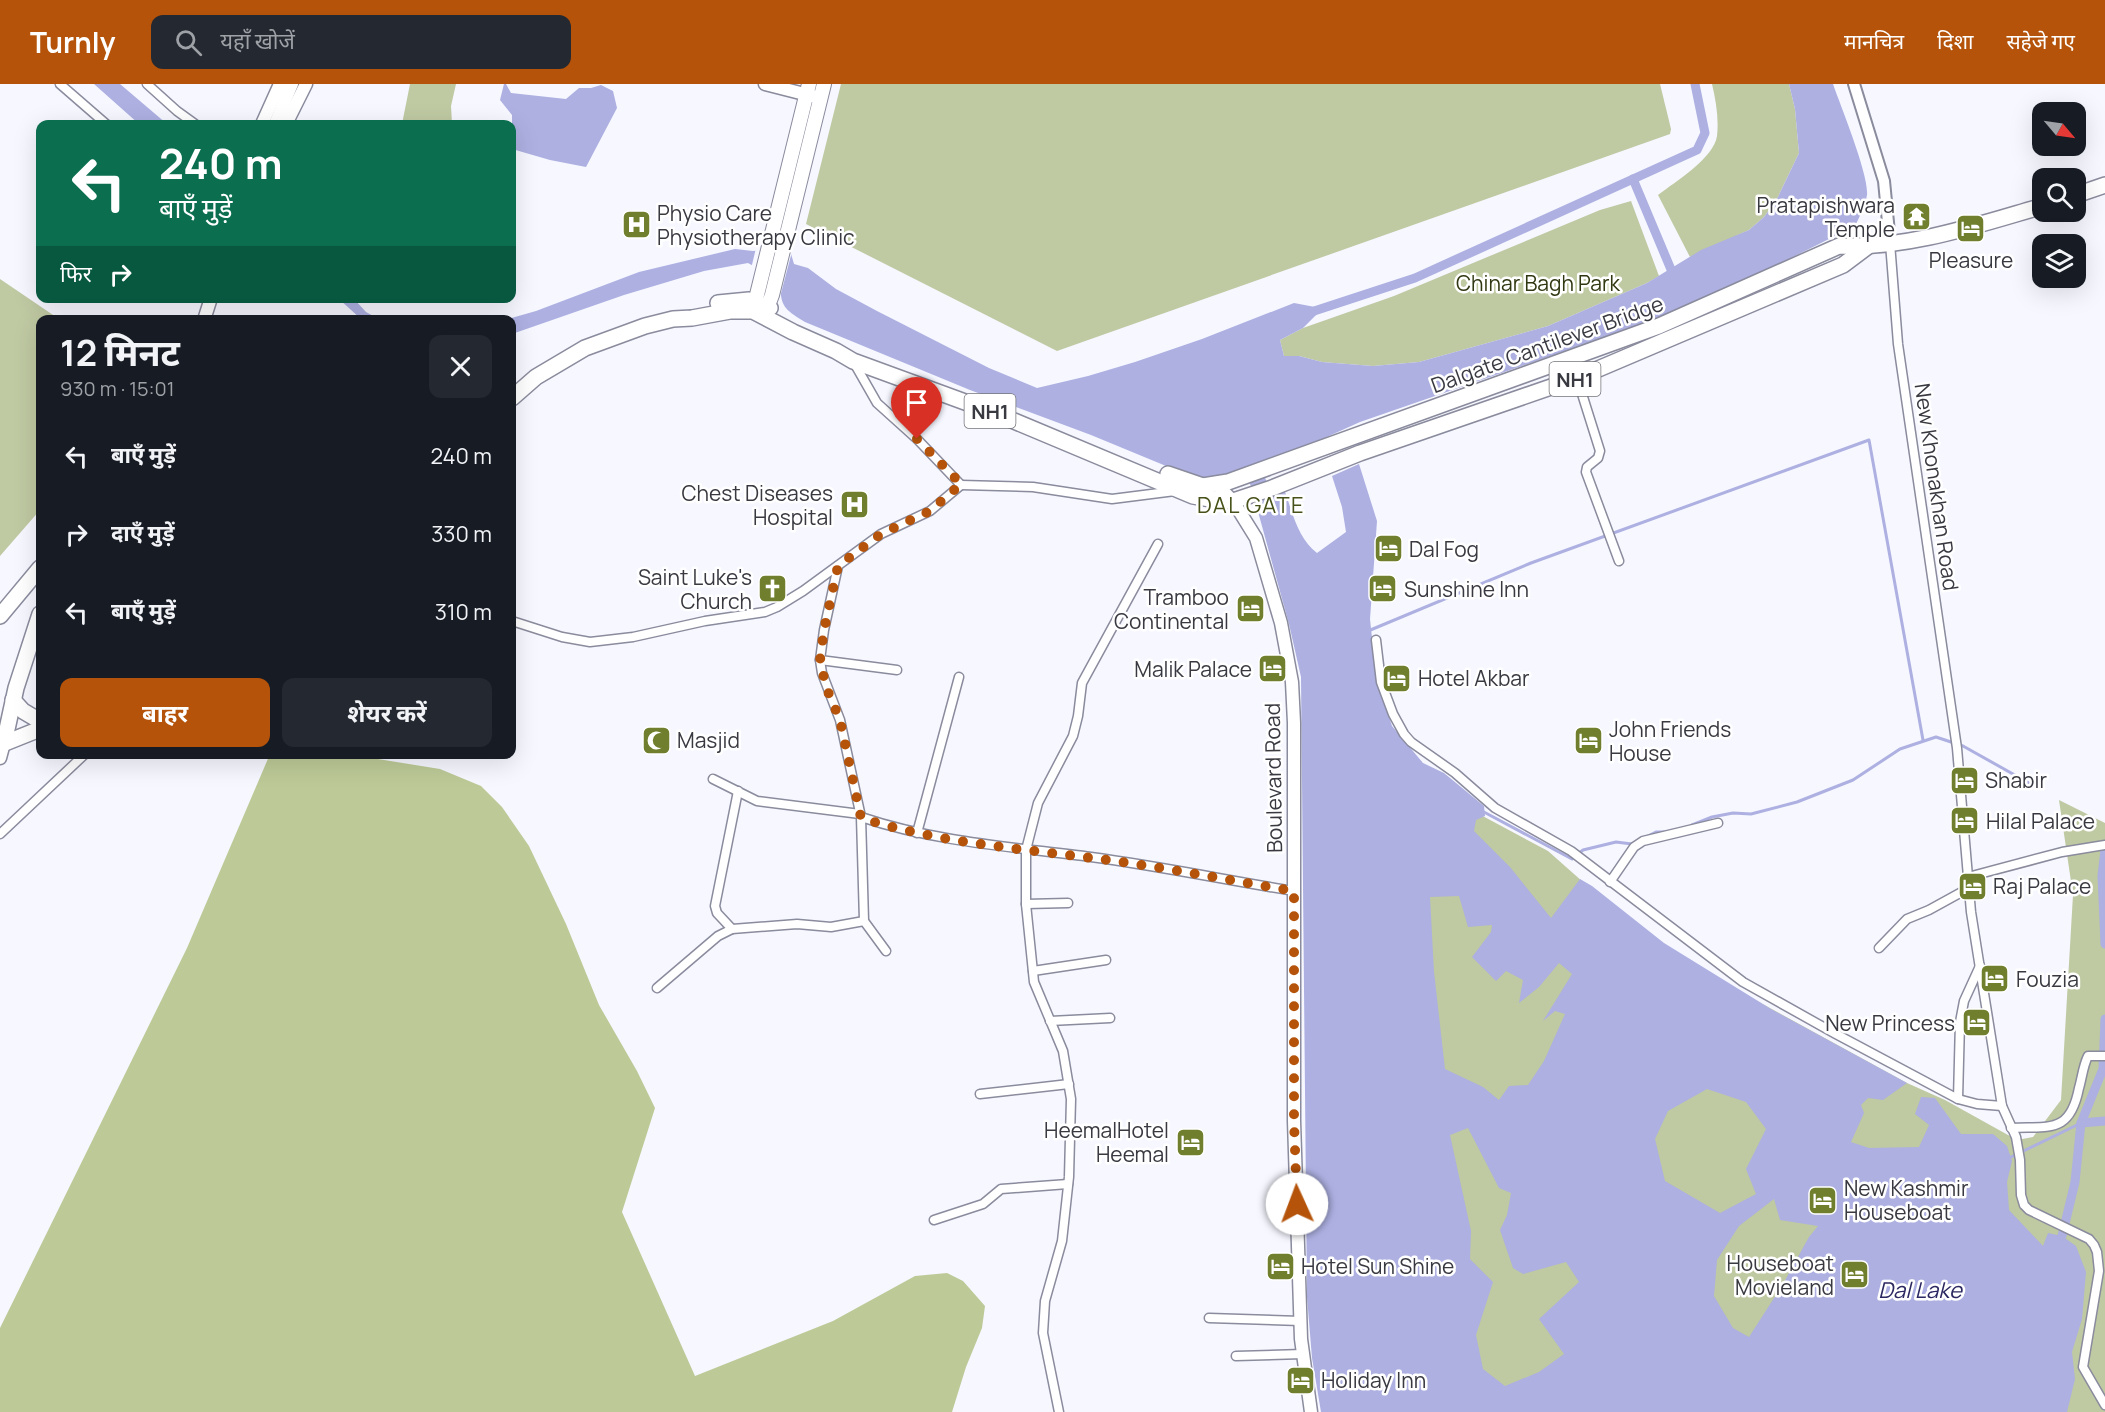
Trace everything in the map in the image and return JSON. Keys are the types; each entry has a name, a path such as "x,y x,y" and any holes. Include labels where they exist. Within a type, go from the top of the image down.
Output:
{"highway":[{"path":"2086,192 2105,185"},
{"name":"NH1","path":"762,303 798,325 897,373 1180,490 1202,498 1240,499 1360,453 1576,378 1843,265 1867,247 1929,236 2032,209"},
{"name":"Dalgate Cantilever Bridge","path":"1216,484 1448,404 1659,326 1839,246 1867,247"},
{"name":"NH1","path":"762,303 793,332 853,361 998,405 1074,438 1178,478 1203,486 1216,484"},
{"path":"516,394 536,377 585,348 645,326 762,303"},
{"path":"1448,404 1453,422"},
{"path":"0,616 36,573"},
{"path":"1,749 13,700 36,627"},
{"path":"13,700 23,711 36,719"},
{"path":"1,749 36,731"}],"main road":[{"path":"264,120 280,84"},
{"path":"277,120 292,84"},
{"path":"288,120 306,84"},
{"path":"765,84 812,92"},
{"path":"762,303 812,92 824,84"},
{"name":"Boulevard Road","path":"1216,484 1240,499 1256,538 1281,623 1292,682 1294,723 1294,1121 1300,1321 1311,1412"}],"street":[{"path":"60,84 101,120"},
{"path":"147,84 189,120"},
{"path":"1854,84 1884,181 1890,243"},
{"name":"New Khonakhan Road","path":"1890,243 1898,344 1957,748 1969,888 2002,1106 2016,1137 2020,1160 2021,1195 2024,1205 2089,1239 2097,1252 2099,1271 2084,1367 2105,1405"},
{"path":"853,361 878,403 961,484 1033,487 1112,499 1180,490"},
{"path":"1576,378 1600,451 1598,458 1587,467 1586,472 1619,561"},
{"path":"516,622 578,641 598,642 765,612 777,607 838,566 881,534 930,511 961,484"},
{"path":"1059,1412 1043,1333 1045,1301 1062,1241 1068,1184 1071,1099 1063,1051 1034,982 1026,904 1026,850 1038,803 1073,736 1082,683 1158,544"},
{"path":"838,566 820,660 826,687 840,720 861,816 864,921 886,951"},
{"path":"1376,640 1382,682 1398,724 1411,742 1448,768 1494,808 1571,851 1743,982 1834,1034 1958,1099 1977,1104 2002,1106"},
{"path":"820,660 897,670"},
{"path":"917,833 958,677"},
{"path":"0,834 80,759"},
{"path":"713,779 757,801 861,816 896,829 1294,891"},
{"path":"732,929 717,913 715,906 738,790"},
{"path":"1610,882 1634,848 1643,841 1718,823"},
{"path":"1968,877 2062,852 2105,845"},
{"path":"1878,948 1907,919 1969,888"},
{"path":"1026,904 1068,903"},
{"path":"657,988 718,936 732,929 797,924 831,927 864,921"},
{"path":"1033,971 1106,960"},
{"path":"1958,1099 1960,1022 1964,1001 1980,966"},
{"path":"1050,1021 1110,1018"},
{"path":"2011,1128 2053,1126 2066,1120 2077,1101 2088,1056 2105,1056"},
{"path":"980,1094 1069,1084"},
{"path":"934,1220 983,1204 1001,1189 1068,1184"},
{"path":"1209,1318 1300,1321"},
{"path":"1236,1356 1303,1354"}],"green space":[{"path":"410,84 456,84 451,106 452,120 403,120"},
{"path":"841,84 1660,84 1671,129 1670,134 1057,351 806,224"},
{"path":"1712,84 1789,84 1795,109 1799,153 1776,201 1764,217 1749,230 1690,257 1658,195 1693,169 1709,153 1714,144 1718,123"},
{"name":"Chinar Bagh Park","path":"1631,201 1659,276 1647,283 1548,326 1419,362 1373,366 1284,356 1280,340 1303,328 1394,296 1600,210"},
{"path":"0,279 53,315 36,315 36,515 0,556"},
{"name":"Dal Lake","path":"1356,748 1548,851 1653,944 1907,1083 1945,1100 2017,1140 2033,1137 2061,1100 2073,895 2059,800 2105,823 2105,1412 1420,1412"},
{"path":"268,759 378,759 440,769 481,786 502,807 529,846 566,924 599,1005 637,1071 655,1108 622,1212 695,1376 833,1321 915,1276 947,1273 963,1281 985,1306 982,1328 966,1367 952,1412 0,1412 0,1328 187,948"}],"water":[{"path":"94,84 120,84 162,120 134,120"},
{"path":"504,84 511,93 566,99 579,88 601,85 613,91 617,108 586,167 516,150 516,120 512,120 512,115 500,100"},
{"name":"Dal Lake","path":"1789,84 1833,84 1864,172 1867,195 1855,226 1753,277 1663,317 1360,422 1262,466 1270,495 1284,489 1300,532 1317,553 1346,532 1342,507 1332,476 1359,464 1377,521 1370,619 1376,676 1392,726 1423,763 1444,773 1484,806 1485,816 1476,820 1474,831 1510,867 1551,918 1580,879 1664,943 1771,1009 1907,1083 1883,1100 1868,1098 1861,1105 1864,1113 1851,1142 1869,1148 1919,1147 1929,1125 1915,1114 1921,1097 1935,1098 1961,1134 1993,1134 2007,1146 2012,1161 2007,1182 2009,1210 2043,1246 2048,1233 2062,1236 2076,1246 2086,1272 2082,1319 2072,1352 2075,1379 2067,1412 1321,1412 1312,1358 1307,1297 1301,677 1257,508 1258,500 1244,472 1202,479 1183,473 1091,435 970,390 805,322 788,310 782,302 781,281 748,263 704,271 624,295 516,333 516,317 639,272 735,249 753,251 789,247 794,264 808,268 836,289 989,368 1037,388 1135,362 1294,303 1315,307 1318,313 1303,328 1280,340 1284,356 1373,366 1419,362 1548,326 1647,283 1701,250 1749,230 1764,217 1776,201 1799,153 1795,109","holes":["1459,896 1468,927 1492,925 1491,932 1472,957 1496,981 1506,971 1523,980 1519,1003 1539,987 1559,963 1572,974 1543,1021 1555,1011 1565,1014 1544,1061 1528,1085 1509,1086 1499,1100 1483,1087 1445,1069 1434,972 1430,897","1707,1089 1746,1102 1766,1129 1746,1169 1756,1194 1720,1213 1665,1181 1655,1139 1668,1111","1468,1128 1499,1188 1511,1193 1507,1215 1500,1230 1513,1268 1523,1274 1566,1262 1579,1282 1539,1319 1564,1354 1539,1372 1505,1386 1483,1369 1476,1335 1493,1282 1470,1259 1471,1231 1450,1135","1774,1199 1780,1220 1818,1226 1809,1237 1783,1284 1749,1337 1733,1328 1714,1296 1717,1260 1739,1226"]},
{"path":"343,303 358,303 372,315 357,315"}],"pier":[{"path":"789,244 793,248 780,297 777,296 778,283 751,269 756,248"}],"waterway":[{"path":"1305,314 1415,278 1697,150 1705,133 1695,84"},
{"path":"1633,179 1675,279"},
{"path":"1368,631 1531,563 1869,440 1923,740"},
{"path":"1692,825 1712,817 1733,813 1751,814 1797,802 1853,780 1900,749 1936,737 1963,746 2029,783"},
{"path":"1482,811 1572,859 1583,850 1616,842 1632,844"},
{"path":"1646,837 1656,832 1665,832"},
{"path":"2105,850 2102,876 2105,944"},
{"path":"2062,1236 2075,1182 2081,1123 2103,1069 2105,1019"},
{"path":"2081,1123 2105,1121"},
{"path":"2009,1158 2081,1123"}],"place":[{"name":"Pratapishwara Temple","path":"1916,217"},
{"name":"Physio Care Physiotherapy Clinic","path":"636,225"},
{"name":"Pleasure","path":"1971,229"},
{"name":"Chest Diseases Hospital","path":"854,505"},
{"name":"Dal Fog","path":"1388,549"},
{"name":"Saint Luke's Church","path":"773,589"},
{"name":"Sunshine Inn","path":"1383,589"},
{"name":"Tramboo Continental","path":"1250,609"},
{"name":"Malik Palace","path":"1273,669"},
{"name":"Hotel Akbar","path":"1397,678"},
{"name":"Masjid","path":"656,740"},
{"name":"John Friends House","path":"1588,741"},
{"name":"Shabir","path":"1964,780"},
{"name":"Hilal Palace","path":"1965,821"},
{"name":"Raj Palace","path":"1972,886"},
{"name":"Fouzia","path":"1995,979"},
{"name":"New Princess","path":"1976,1023"},
{"name":"HeemalHotel Heemal","path":"1190,1142"},
{"name":"New Kashmir Houseboat","path":"1823,1200"},
{"name":"Hotel Sun Shine","path":"1280,1266"},
{"name":"Houseboat Movieland","path":"1855,1275"},
{"name":"Holiday Inn","path":"1300,1380"}],"district":[{"name":"DAL GATE","path":"1251,505"}],"route":[{"path":"917,439 961,484 930,511 881,534 838,566 824,630 820,660 822,673 840,720 861,818 917,833 1092,858 1294,891 1294,1121 1297,1204"}]}
